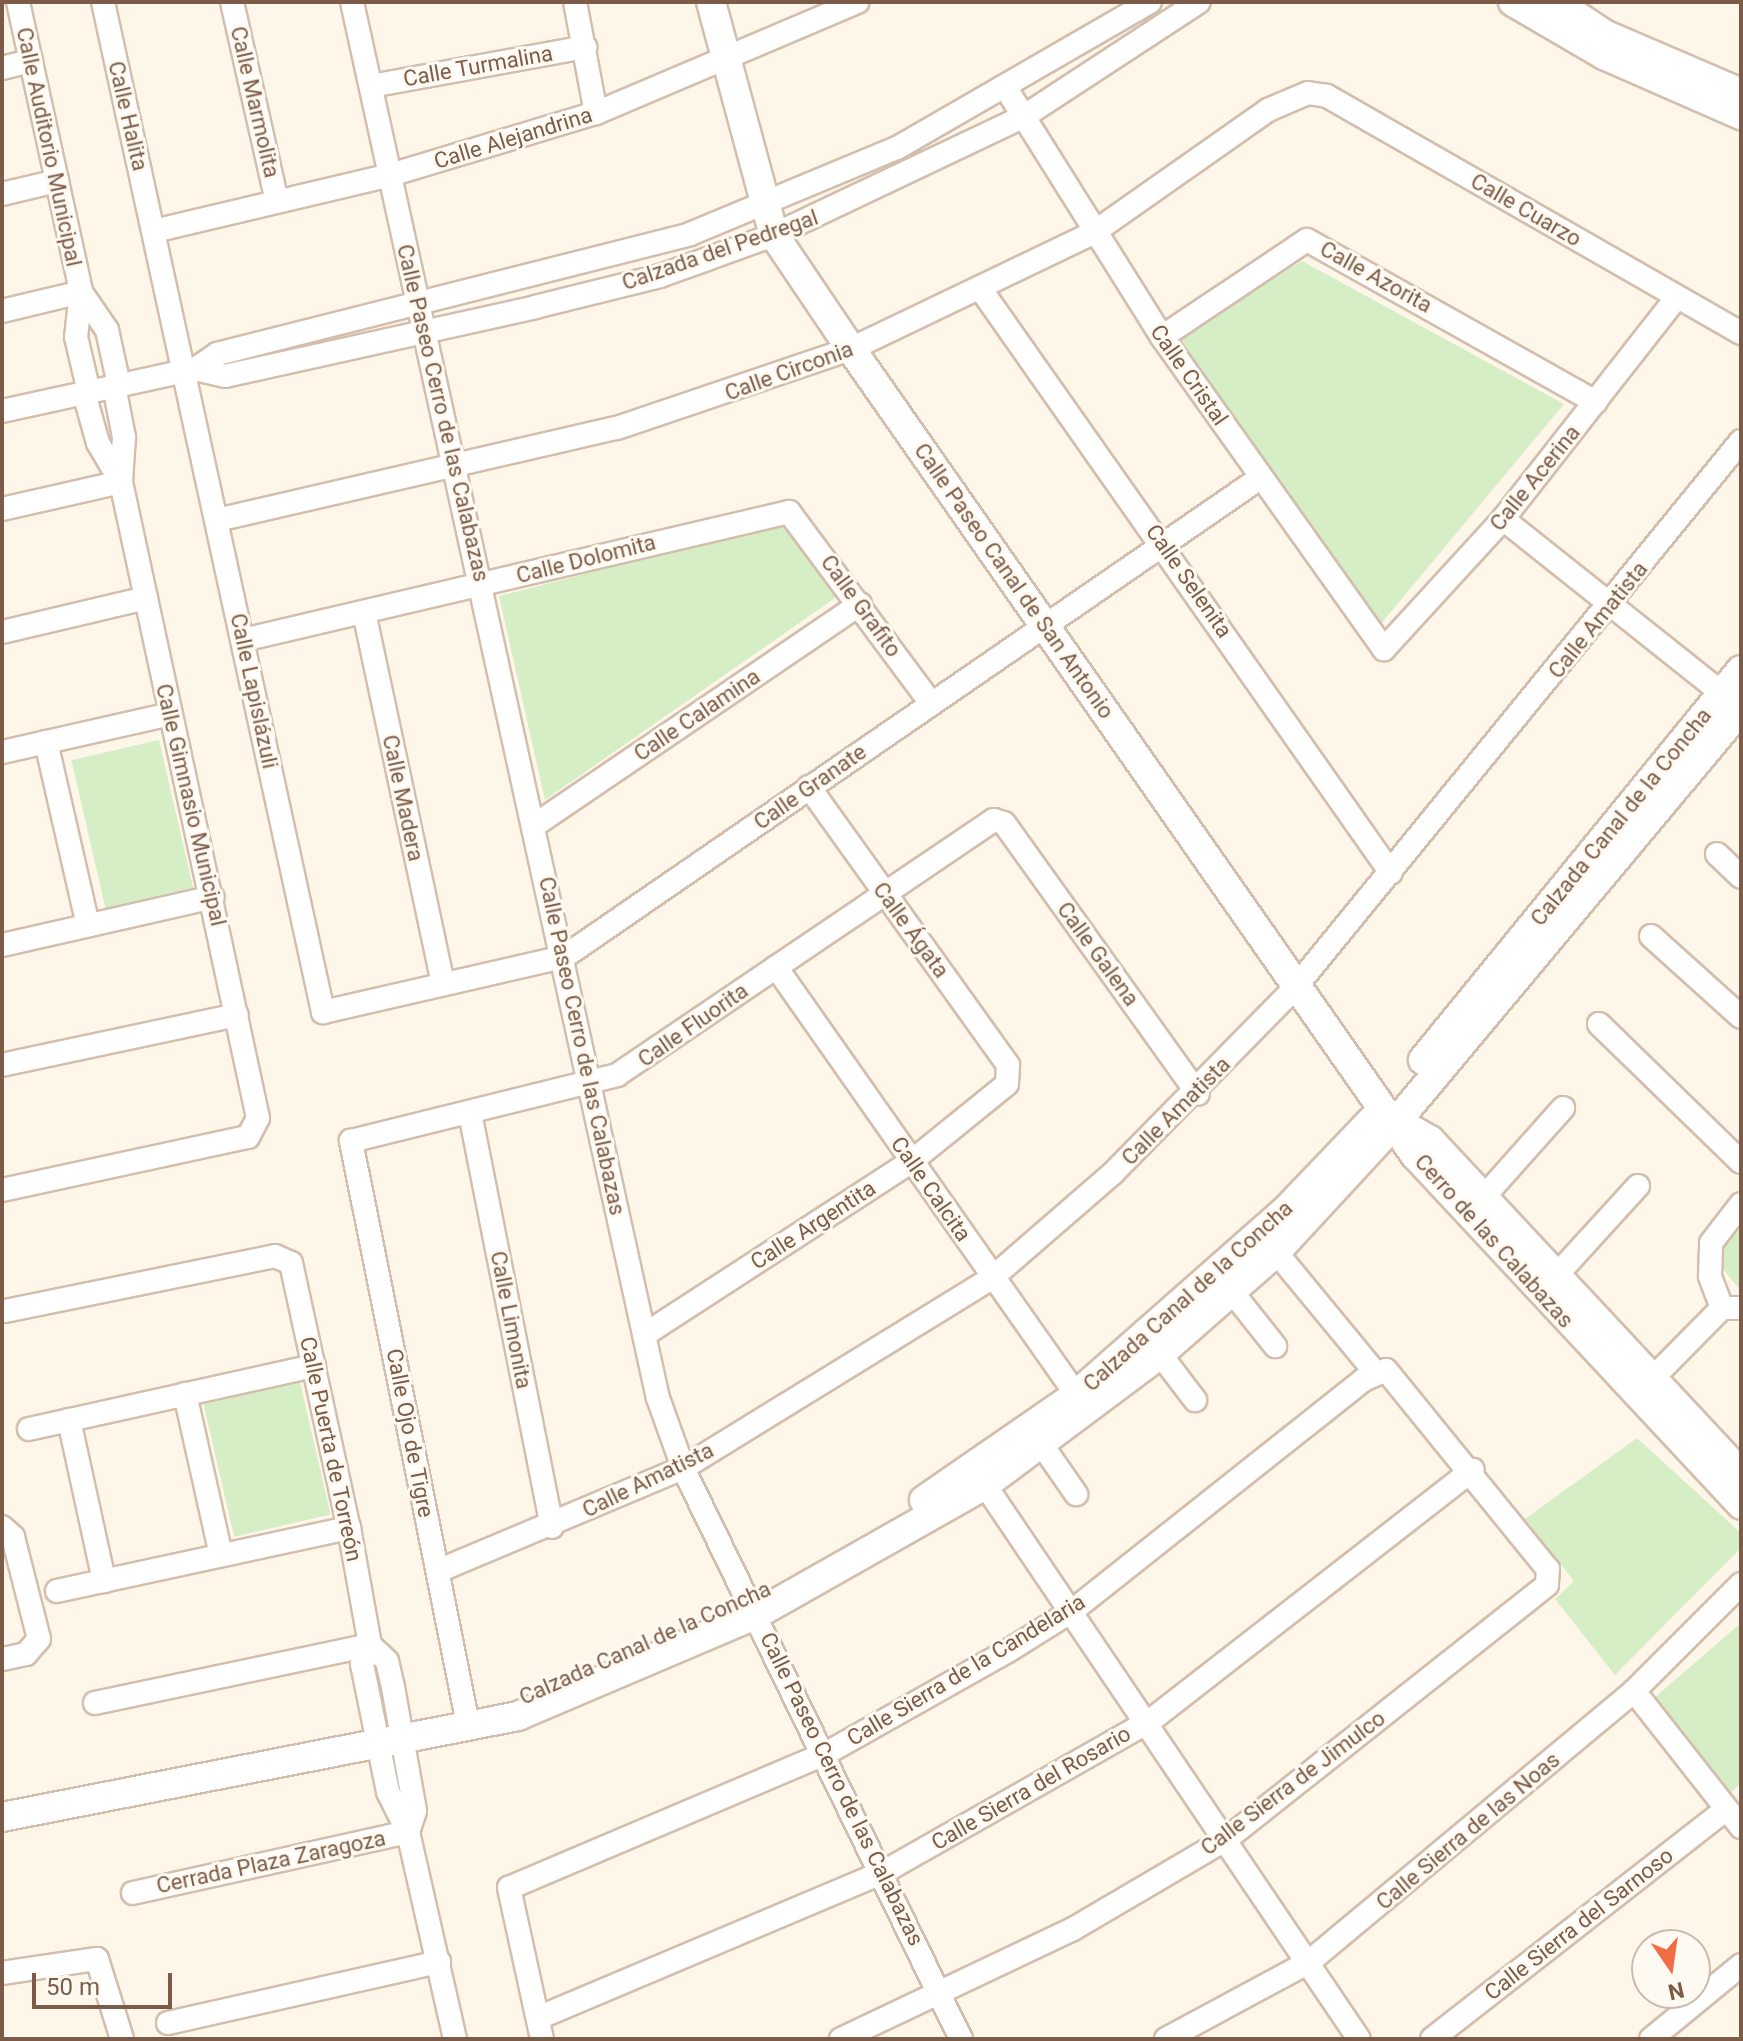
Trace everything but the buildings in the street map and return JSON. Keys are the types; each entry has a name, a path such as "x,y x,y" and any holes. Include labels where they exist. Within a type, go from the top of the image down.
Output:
{"street":[{"name":"Calle Auditorio Municipal","path":"18,2 81,292 76,337 86,392"},
{"name":"Calle Halita","path":"103,2 154,231 189,370"},
{"name":"Calle Marmolita","path":"232,2 277,201"},
{"name":"Calle Paseo Cerro de las Calabazas","path":"352,2 564,957 644,1335 683,1468 754,1606 961,2039"},
{"path":"575,2 596,113"},
{"name":"Calle Paseo Canal de San Antonio","path":"711,2 724,64 763,208 774,235 1046,624 1294,989 1391,1114"},
{"name":"Calle Alejandrina","path":"154,231 390,175 596,113 724,64 855,2"},
{"name":"Calzada del Pedregal","path":"2,411 189,370 217,354 419,306 763,208 1007,90 1150,2"},
{"name":"Calzada del Pedregal","path":"189,370 225,376 425,332 660,276 774,235 1023,117 1199,2"},
{"path":"1513,2 1604,55 1741,115"},
{"path":"1556,2 1604,34 1741,93"},
{"name":"Calle Turmalina","path":"371,86 585,47"},
{"path":"2,68 31,61"},
{"name":"Calle Cristal","path":"1007,90 1093,233 1162,337 1384,649"},
{"name":"Calle Circonia","path":"217,520 456,469 617,428 851,349 982,291 1093,233 1268,110 1308,93"},
{"name":"Calle Cuarzo","path":"1308,93 1327,96 1741,333"},
{"path":"2,194 57,181"},
{"name":"Calle Azorita","path":"1162,337 1307,240 1596,402"},
{"name":"Calle Selenita","path":"982,291 1163,543 1391,873"},
{"name":"Calle Auditorio Municipal","path":"81,292 107,330 117,386"},
{"path":"2,311 81,292"},
{"name":"Calle Acerina","path":"1384,649 1503,519 1677,297"},
{"name":"Calle Lapislázuli","path":"189,370 217,520 323,1012"},
{"name":"Calle Gimnasio Municipal","path":"2,1190 256,1129 213,897 121,482 124,437 117,386"},
{"name":"Calle Gimnasio Municipal","path":"86,392 98,443 121,482"},
{"name":"Calle Amatista","path":"438,1571 552,1527 683,1468 993,1277 1198,1094 1294,989 1611,605 1741,441"},
{"name":"Calle Granate","path":"323,1012 564,957 1260,478"},
{"path":"2,509 121,482"},
{"name":"Calle Dolomita","path":"243,640 789,512"},
{"name":"Calle Grafito","path":"789,512 931,703"},
{"path":"1503,519 1736,711"},
{"path":"2,632 146,598"},
{"name":"Calle Calamina","path":"535,825 860,604"},
{"name":"Calle Madera","path":"364,612 443,984"},
{"name":"Calzada Canal de la Concha","path":"754,1606 1160,1354 1233,1293 1276,1252 1736,711 1741,670"},
{"path":"2,752 170,714"},
{"path":"46,742 88,925"},
{"name":"Calle Ágata","path":"809,787 1010,1073"},
{"name":"Calle Fluorita","path":"351,1141 589,1085 642,1062 994,820"},
{"name":"Calle Galena","path":"994,820 1004,823 1198,1094"},
{"path":"1717,854 1741,877"},
{"path":"2,945 213,897"},
{"path":"1651,936 1741,1017"},
{"name":"Calle Calcita","path":"776,967 1082,1404"},
{"path":"2,1065 237,1015"},
{"path":"1599,1024 1741,1162"},
{"name":"Calle Argentita","path":"644,1335 912,1161 1007,1084 1010,1073"},
{"path":"1482,1199 1563,1108"},
{"name":"Calle Limonita","path":"470,1113 552,1527"},
{"name":"Calzada Canal de la Concha","path":"2,1817 471,1724 754,1606 985,1485 1042,1445 1285,1211 1391,1114"},
{"name":"Cerro de las Calabazas","path":"1391,1114 1430,1140 1553,1279 1741,1504"},
{"name":"Cerro de las Calabazas","path":"1391,1114 1464,1214 1643,1388 1741,1473"},
{"name":"Calle Ojo de Tigre","path":"351,1141 471,1724"},
{"path":"1553,1279 1638,1186"},
{"path":"1643,1388 1732,1308 1710,1276 1711,1243 1741,1204"},
{"path":"1276,1252 1375,1372 1386,1370 1473,1470"},
{"name":"Calle Puerta de Torreón","path":"5,1311 285,1257 295,1274 349,1528 370,1645 387,1661 390,1741 415,1811 408,1832 455,2039"},
{"path":"1233,1293 1275,1346"},
{"path":"1160,1354 1195,1400"},
{"path":"29,1429 314,1366"},
{"name":"Calle Sierra de la Candelaria","path":"540,2028 509,1888 825,1754 1072,1611 1375,1372"},
{"path":"185,1394 221,1555"},
{"path":"69,1420 104,1581"},
{"path":"1042,1445 1076,1494"},
{"name":"Calle Sierra de Jimulco","path":"841,2039 943,1996 1228,1838 1549,1578 1473,1470"},
{"name":"Calle Sierra del Rosario","path":"540,2028 882,1873 1150,1721 1473,1470"},
{"path":"985,1485 1150,1721 1359,2039"},
{"path":"2,1527 13,1537 39,1639 26,1654 2,1659"},
{"path":"57,1591 349,1528"},
{"name":"Calle Sierra de las Noas","path":"1166,2039 1309,1962 1634,1691 1741,1584"},
{"path":"95,1703 370,1645"},
{"path":"1634,1691 1741,1827"},
{"name":"Calle Sierra del Sarnoso","path":"1432,2039 1726,1809"},
{"name":"Cerrada Plaza Zaragoza","path":"133,1893 408,1832"},
{"path":"2,1973 97,1959 122,2039"},
{"path":"168,2023 439,1962"},
{"path":"1651,2039 1741,1965"}],"green space":[{"path":"1302,261 1564,404 1379,626 1176,335"},
{"path":"786,522 838,596 545,800 499,596"},
{"path":"159,740 193,888 105,908 71,760"},
{"path":"1741,1227 1741,1291 1722,1268 1722,1250"},
{"path":"300,1382 331,1515 234,1537 204,1404"},
{"path":"1637,1438 1741,1533 1741,1548 1615,1675 1555,1599 1574,1581 1525,1519"},
{"path":"1741,1623 1741,1783 1728,1795 1653,1699"}]}
